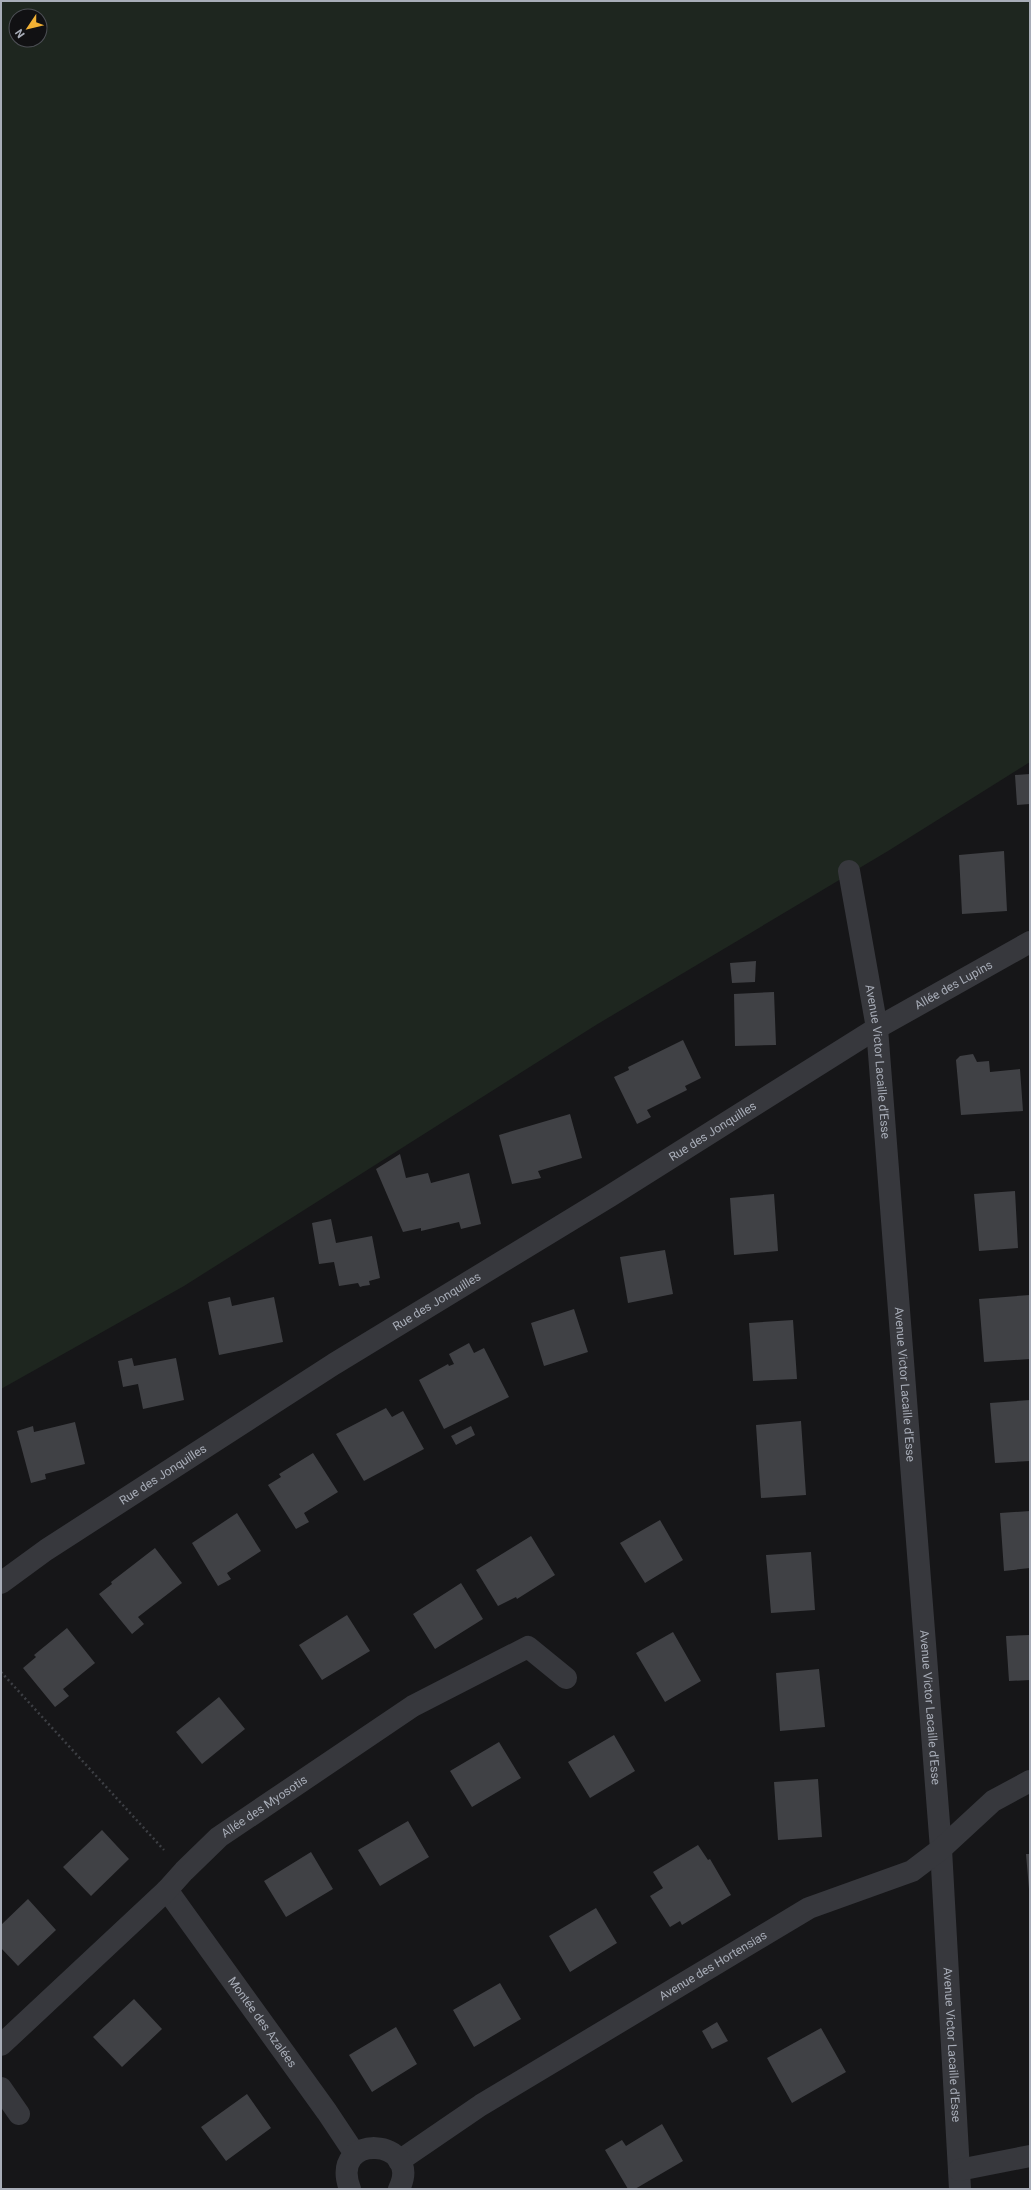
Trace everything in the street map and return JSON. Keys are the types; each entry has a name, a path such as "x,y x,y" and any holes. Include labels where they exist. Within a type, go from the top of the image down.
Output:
{"street":[{"name":"Avenue Victor Lacaille d'Esse","path":"849,871 877,1028 941,1849 959,2179"},
{"name":"Allée des Lupins","path":"877,1028 1030,942"},
{"name":"Rue des Jonquilles","path":"1,1583 46,1550 334,1364 610,1196 877,1028"},
{"name":"Allée des Myosotis","path":"1,2045 167,1890 219,1837 413,1706 528,1648 566,1678"},
{"name":"Avenue des Hortensias","path":"399,2161 488,2101 809,1908 912,1871 941,1849 994,1801 1030,1781"},
{"path":"912,1871 928,1880 944,1900"},
{"name":"Montée des Azalées","path":"167,1890 327,2112 355,2154"},
{"path":"1,2088 19,2114"},
{"path":"350,2189 346,2171 349,2162 355,2154 370,2147 379,2147 387,2150 399,2161 403,2171 403,2182 399,2189"},
{"path":"959,2179 1030,2156"}],"path":[{"path":"1,1672 184,1871"}],"shaded area":[{"path":"1,1 1030,1 1030,762 888,851 596,1025 184,1286 1,1389"}],"building":[{"path":"1030,774 1030,804 1017,805 1015,775"},
{"path":"1004,851 1007,911 962,914 959,855"},
{"path":"756,961 755,982 732,983 730,963"},
{"path":"774,992 776,1045 735,1046 734,994"},
{"path":"683,1040 701,1078 685,1086 687,1090 647,1110 651,1117 637,1124 614,1077 629,1070 628,1067"},
{"path":"973,1054 977,1062 989,1061 990,1072 1020,1069 1023,1111 961,1115 956,1060 960,1056"},
{"path":"570,1114 582,1158 538,1171 541,1178 512,1184 499,1135"},
{"path":"400,1154 406,1178 428,1173 431,1183 469,1173 481,1224 461,1229 459,1222 421,1231 421,1228 403,1232 376,1169"},
{"path":"1015,1191 1018,1248 979,1251 974,1194"},
{"path":"774,1194 778,1251 734,1255 730,1198"},
{"path":"331,1219 336,1243 372,1236 380,1278 369,1281 370,1285 360,1287 358,1283 339,1286 334,1262 319,1264 312,1223"},
{"path":"665,1250 673,1294 628,1303 620,1257"},
{"path":"1030,1295 1030,1359 984,1362 979,1299"},
{"path":"230,1297 232,1306 274,1297 283,1342 219,1355 208,1302"},
{"path":"574,1309 588,1352 544,1366 531,1323"},
{"path":"793,1320 797,1379 753,1381 749,1323"},
{"path":"469,1343 474,1353 484,1348 509,1397 444,1429 419,1380 448,1364 449,1366 454,1364 449,1354"},
{"path":"132,1358 134,1366 176,1358 184,1400 143,1409 138,1384 123,1387 118,1361"},
{"path":"1030,1400 1030,1461 995,1463 990,1403"},
{"path":"386,1408 392,1417 403,1411 424,1449 364,1481 336,1434"},
{"path":"801,1421 806,1495 761,1498 756,1425"},
{"path":"75,1422 85,1464 45,1474 46,1479 31,1483 17,1431 33,1426 34,1432"},
{"path":"471,1426 475,1435 456,1445 451,1436"},
{"path":"313,1453 338,1492 304,1513 309,1522 296,1529 268,1485 281,1477 279,1474"},
{"path":"1030,1511 1030,1568 1004,1571 1000,1513"},
{"path":"237,1513 261,1551 227,1573 231,1579 218,1586 192,1543"},
{"path":"660,1520 683,1560 645,1583 620,1543"},
{"path":"531,1536 555,1575 517,1599 516,1597 498,1606 476,1570"},
{"path":"155,1548 182,1583 138,1617 144,1624 132,1634 99,1594 112,1584 111,1582"},
{"path":"811,1552 815,1610 771,1613 766,1555"},
{"path":"461,1583 483,1619 435,1649 413,1614"},
{"path":"347,1615 370,1651 322,1680 299,1645"},
{"path":"67,1628 95,1663 63,1689 69,1696 55,1707 23,1668 36,1657 34,1655"},
{"path":"673,1632 701,1681 665,1702 636,1653"},
{"path":"1030,1635 1030,1680 1009,1681 1006,1636"},
{"path":"819,1669 825,1727 780,1731 776,1673"},
{"path":"219,1697 245,1729 202,1764 176,1732"},
{"path":"614,1735 635,1771 590,1798 568,1762"},
{"path":"499,1742 521,1778 472,1807 450,1771"},
{"path":"818,1779 822,1837 778,1840 774,1782"},
{"path":"408,1821 429,1857 380,1886 358,1850"},
{"path":"102,1830 129,1859 91,1896 63,1867"},
{"path":"698,1845 708,1860 710,1859 731,1895 682,1925 680,1921 670,1927 650,1896 663,1888 653,1872"},
{"path":"311,1852 333,1889 286,1917 264,1881"},
{"path":"1026,1854 1030,1854 1030,1889 1029,1889"},
{"path":"28,1899 56,1930 18,1966 1,1948 1,1925"},
{"path":"596,1908 617,1943 570,1972 549,1936"},
{"path":"500,1983 521,2019 474,2047 453,2010"},
{"path":"134,1999 162,2029 122,2067 93,2037"},
{"path":"717,2022 728,2041 712,2049 702,2031"},
{"path":"396,2027 417,2064 372,2092 349,2055"},
{"path":"821,2028 846,2072 792,2103 767,2058"},
{"path":"247,2094 271,2128 226,2161 201,2127"},
{"path":"662,2124 683,2161 635,2189 628,2189 605,2150 622,2140 626,2146"}]}
